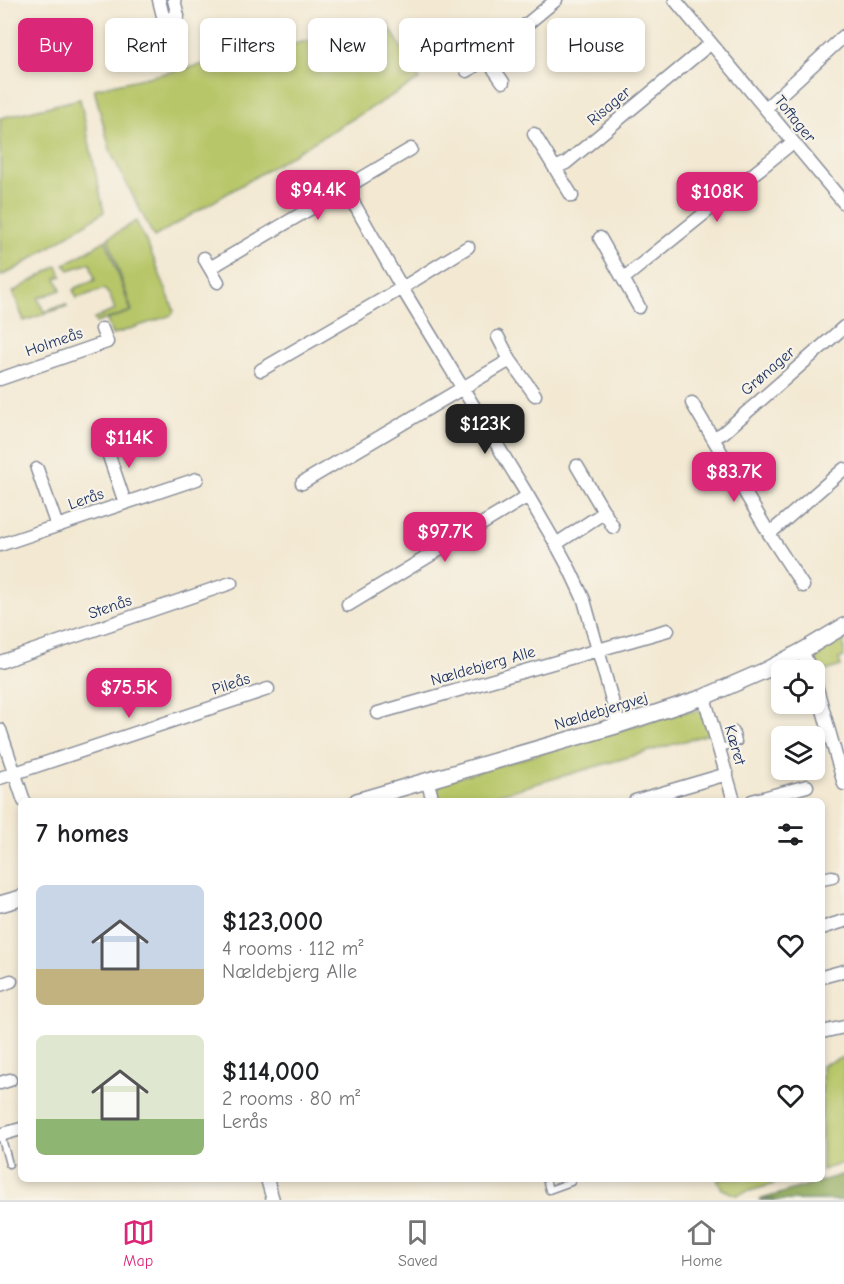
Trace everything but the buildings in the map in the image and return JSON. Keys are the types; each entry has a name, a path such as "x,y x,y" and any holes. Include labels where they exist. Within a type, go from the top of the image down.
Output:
{"street":[{"path":"159,0 164,20 178,16 174,0"},
{"path":"534,18 556,0"},
{"name":"Toftager","path":"680,2 792,143 844,203"},
{"path":"766,108 844,36"},
{"name":"Risager","path":"555,168 566,163 711,43"},
{"path":"496,72 503,82"},
{"path":"534,134 572,196"},
{"path":"623,279 792,143"},
{"path":"218,282 207,263 345,188 411,149"},
{"path":"345,188 402,288 556,544 584,600 619,725"},
{"path":"600,238 639,307"},
{"path":"261,370 468,247"},
{"name":"Grønager","path":"713,438 723,433 844,327"},
{"name":"Holmeås","path":"0,379 107,342 102,329"},
{"path":"498,337 510,360 535,395"},
{"path":"302,483 510,360"},
{"path":"692,403 769,534 803,586"},
{"name":"Lerås","path":"105,444 125,503"},
{"path":"577,466 613,527"},
{"name":"Lerås","path":"37,469 57,526"},
{"path":"769,534 842,475"},
{"name":"Lerås","path":"0,545 197,479"},
{"path":"348,605 528,496"},
{"path":"556,544 605,513"},
{"name":"Stenås","path":"0,662 231,583"},
{"name":"Nældebjergvej","path":"367,798 619,725 704,697 755,675 844,626"},
{"name":"Nældebjerg Alle","path":"378,713 668,630"},
{"path":"802,651 806,660"},
{"name":"Pileås","path":"0,778 268,689"},
{"name":"Kæret","path":"704,697 733,798"},
{"path":"824,714 844,784"},
{"path":"0,730 23,798"},
{"path":"645,798 727,774"},
{"path":"427,780 433,798"},
{"path":"763,798 807,786"},
{"path":"0,904 18,899"},
{"path":"825,927 844,921"},
{"path":"825,976 844,971"},
{"path":"825,1031 844,1027"},
{"path":"0,1135 18,1130"},
{"path":"268,1182 273,1200"}],"lane":[{"path":"719,749 738,742 735,730"},
{"path":"0,1135 9,1164"},
{"path":"547,1182 549,1190 571,1182"}],"green space":[{"path":"387,23 399,43 399,72 416,72 420,79 154,237 111,153 94,89 169,72 188,72 188,68 200,65 200,72 296,72 296,43 308,41 308,72 387,72"},
{"path":"80,99 104,212 14,270 0,276 0,118"},
{"path":"136,221 174,310 172,315 112,335 107,320 132,311 108,238"},
{"path":"106,240 131,311 96,323 94,319 115,310 110,296 104,289 77,298 73,290 75,288 95,280 90,263 69,270 64,265"},
{"path":"57,266 62,276 56,278 61,290 38,298 44,312 66,304 67,306 24,321 13,292"},
{"path":"844,633 844,657 839,659 841,666 825,671 825,660 811,660 814,652"},
{"path":"702,711 709,734 486,798 439,798 436,792 442,782 682,712"},
{"path":"844,1057 844,1163 825,1169 825,1064"},
{"path":"844,1174 844,1200 759,1200 818,1182 825,1182 825,1180"},
{"path":"718,1182 781,1182 736,1195 722,1189"}]}
